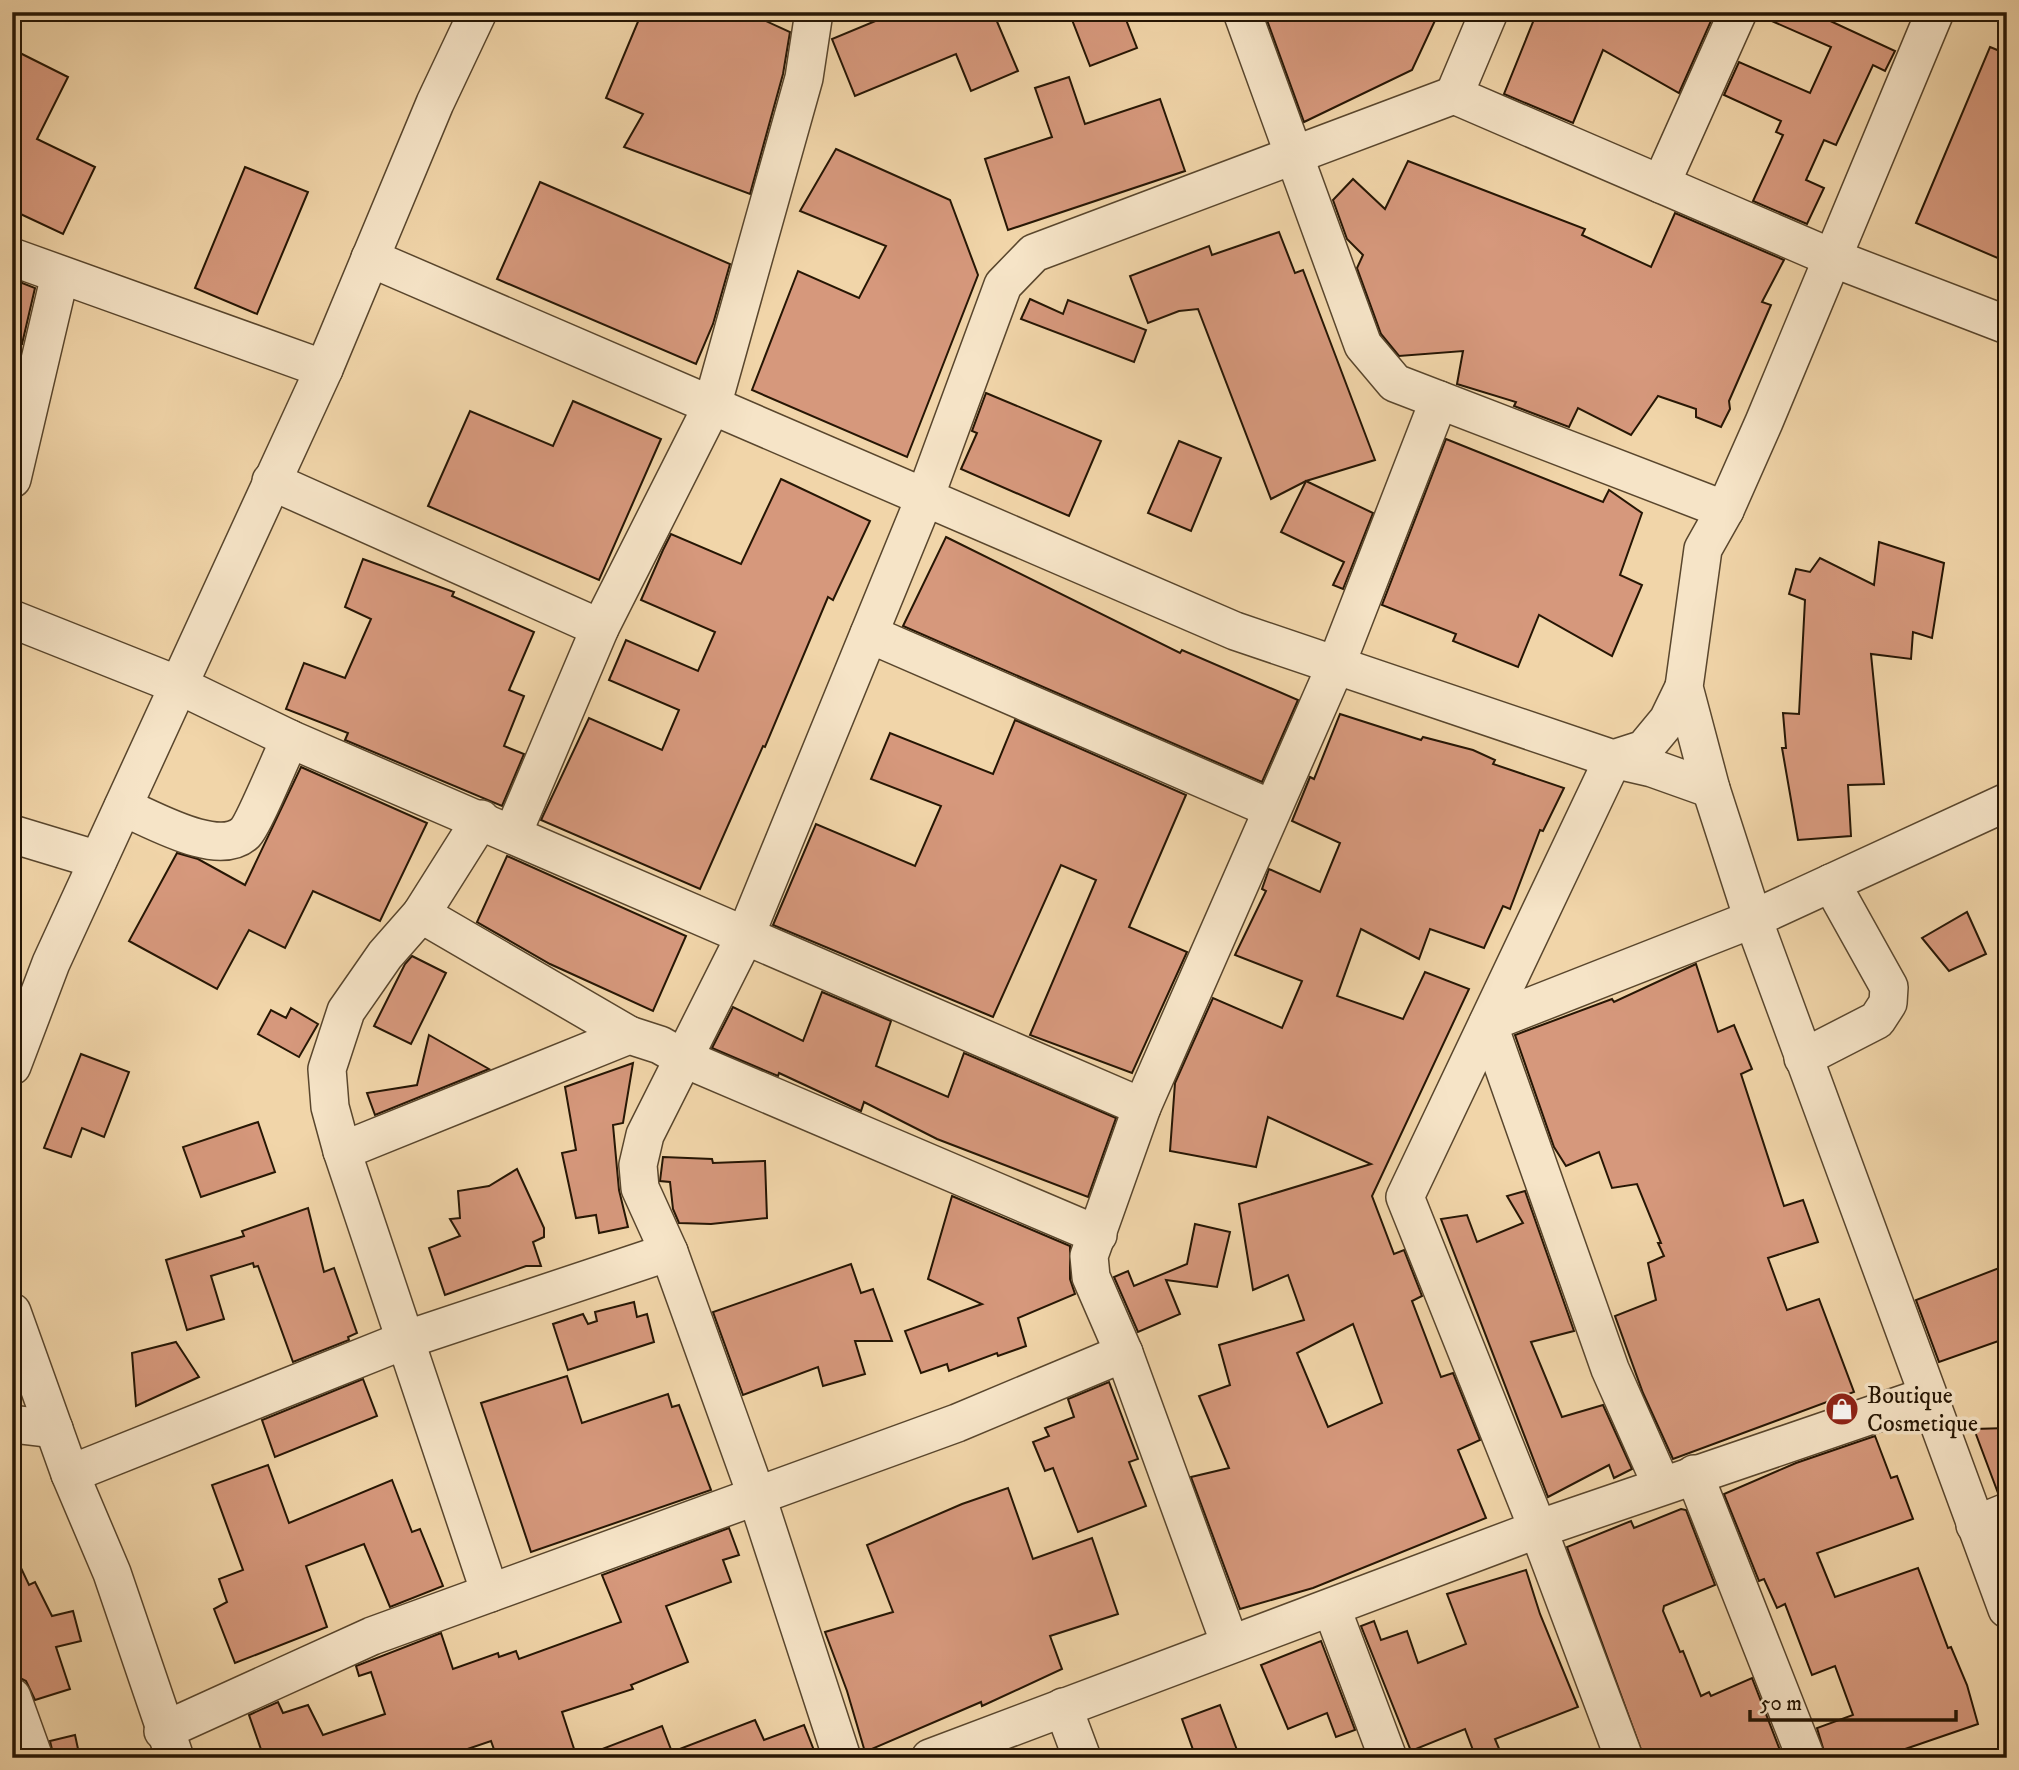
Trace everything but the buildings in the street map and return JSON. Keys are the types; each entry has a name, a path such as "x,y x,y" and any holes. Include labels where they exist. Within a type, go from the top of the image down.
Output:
{"street":[{"path":"12,1066 51,963 324,369 435,103 478,12"},
{"path":"1242,12 1296,154 1363,345 1395,383 1725,510"},
{"path":"1454,95 1489,12"},
{"path":"1661,184 1738,12"},
{"path":"1624,1758 1538,1529 1405,1197 1613,759 1644,749 1668,720 1684,687 1703,549 1725,510 1935,12"},
{"path":"490,1593 342,1151 330,1107 327,1069 346,1012 385,955 497,826 712,406 804,78 813,14"},
{"path":"842,1758 755,1494 669,1252 640,1188 638,1165 645,1135 746,934 925,497 1003,285 1034,253 1454,95 1830,257 2007,325"},
{"path":"12,257 324,369"},
{"path":"370,258 1235,631 1613,759 1652,768 1711,789"},
{"path":"12,479 60,275"},
{"path":"1230,1644 1124,1353 1091,1277 1089,1256 1142,1107 1336,665 1439,400"},
{"path":"271,481 600,628"},
{"path":"12,619 178,685 290,739 497,826 1142,1107"},
{"path":"869,634 1272,809"},
{"path":"1684,687 1711,789 1753,919 1927,1396 1991,1518 2007,1609"},
{"path":"123,807 205,841 228,842 246,832 290,739"},
{"path":"1488,1023 1753,919 2007,802"},
{"path":"12,834 98,860"},
{"path":"1803,1058 1877,1020 1888,1003 1889,987 1831,883"},
{"path":"421,914 629,1035 660,1045 683,1058 1098,1235"},
{"path":"1488,1023 1610,1369 1678,1479 1807,1758"},
{"path":"342,1151 629,1035"},
{"path":"70,1474 405,1340 669,1252"},
{"path":"12,1312 70,1474 112,1573 169,1744 372,1636 755,1494 957,1423 1124,1353"},
{"path":"930,1758 1230,1644 1332,1609 1538,1529 1927,1396"},
{"path":"12,1424 54,1429"},
{"path":"1332,1609 1388,1758"},
{"path":"12,1697 34,1758"},
{"path":"1063,1707 1082,1758"}],"place":[{"name":"Boutique Cosmetique","path":"1842,1409"}]}
